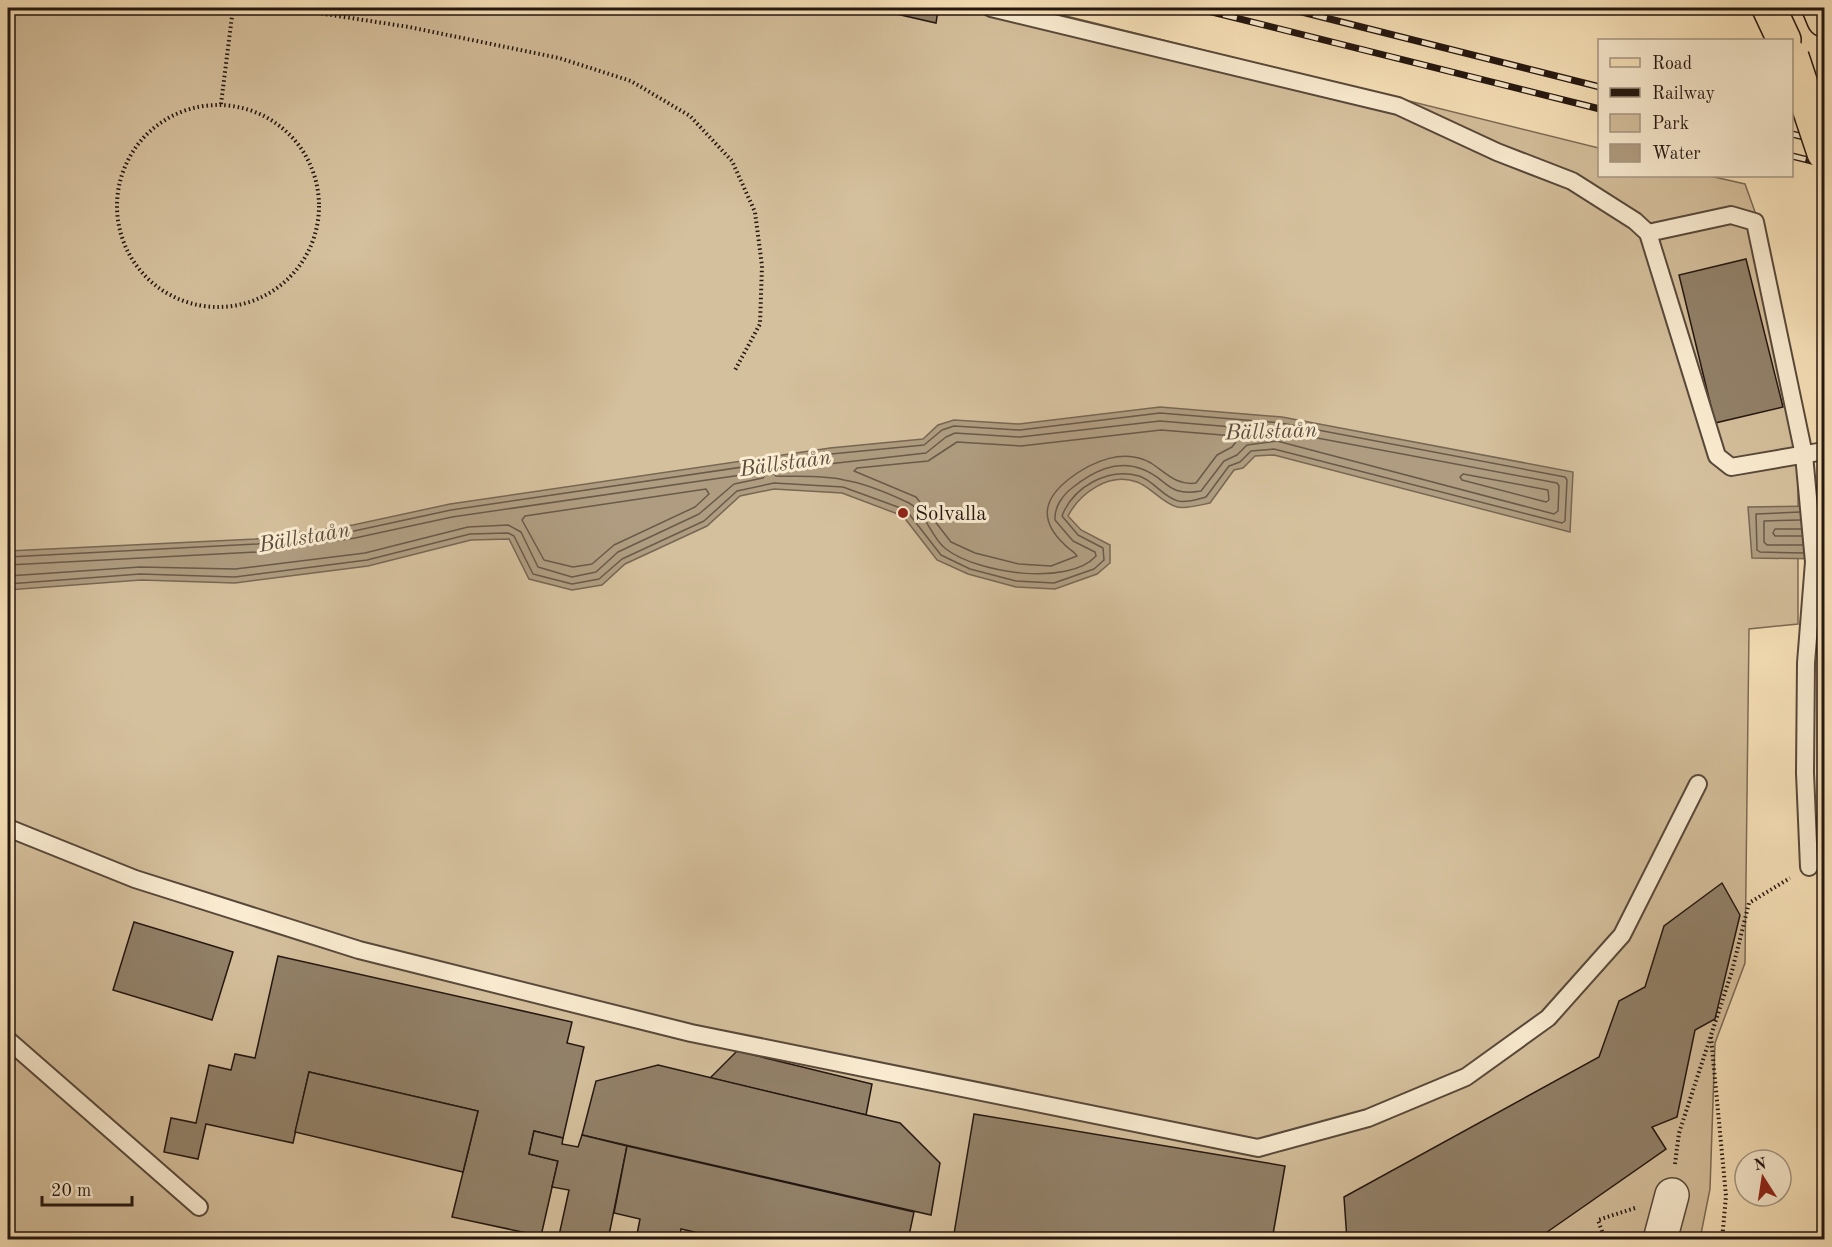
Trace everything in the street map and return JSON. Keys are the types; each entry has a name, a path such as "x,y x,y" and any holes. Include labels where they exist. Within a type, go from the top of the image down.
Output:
{"main road":[{"path":"1770,8 1784,39"},
{"path":"1819,8 1824,20"},
{"path":"1793,63 1824,153"}],"street":[{"path":"1660,1239 1672,1195"}],"lane":[{"path":"991,8 1398,106 1497,152 1572,181 1635,221 1648,233 1717,456 1731,467 1824,452"},
{"path":"1648,233 1731,215 1755,222 1804,455 1814,562 1806,663 1805,773 1809,867"},
{"path":"8,828 135,879 359,950 691,1033 1258,1148 1368,1118 1466,1077 1548,1018 1622,935 1698,784"},
{"path":"8,1040 200,1207"}],"path":[{"path":"220,104 233,8"},
{"path":"286,8 409,27 559,58 632,81 690,116 732,161 755,212 762,266 760,324 735,370"},
{"path":"220,104 251,110 279,124 301,146 315,175 320,206 315,237 301,265 279,287 261,297 251,302 220,307 189,303 160,289 136,266 121,238 116,206 122,174 136,145 159,123 188,108 220,104"},
{"path":"1605,1239 1598,1220 1672,1195 1679,1133 1732,971 1749,903 1809,867"},
{"path":"1711,1035 1726,1196 1722,1239"}],"green space":[{"name":"Solvalla","path":"8,8 1034,8 1598,148 1598,177 1714,177 1745,184 1759,223 1798,403 1798,624 1749,629 1745,963 1715,1043 1710,1189 1700,1239 8,1239"}],"water":[{"name":"Bällstaån","path":"1160,407 1282,417 1573,472 1570,532 1274,455 1255,456 1243,468 1234,470 1210,503 1194,506 1172,505 1137,482 1116,480 1096,487 1080,500 1068,516 1081,530 1110,545 1110,563 1097,574 1055,589 1016,587 968,574 937,560 903,516 842,493 774,489 740,496 707,526 625,564 602,585 572,590 529,579 509,539 471,540 368,566 235,583 141,580 8,590 8,551 256,539 353,525 450,504 830,448 923,439 938,425 954,420 1019,424"},
{"path":"1824,506 1824,559 1752,558 1748,507"}],"building":[{"path":"870,8 928,8 938,10 936,23"},
{"path":"1746,259 1783,407 1715,423 1679,275"},
{"path":"1722,883 1740,915 1715,1019 1695,1030 1677,1117 1652,1127 1666,1149 1540,1237 1543,1240 1347,1240 1344,1197 1599,1057 1619,1001 1645,987 1664,926"},
{"path":"134,922 233,952 212,1020 113,990"},
{"path":"278,956 572,1022 567,1043 584,1047 563,1138 534,1131 529,1154 558,1161 541,1236 452,1217 478,1111 309,1072 293,1143 206,1124 198,1159 164,1152 171,1118 196,1123 209,1065 231,1070 235,1054 255,1058"},
{"path":"737,1051 872,1084 866,1115 710,1078"},
{"path":"658,1065 900,1123 940,1163 931,1215 582,1135 596,1081"},
{"path":"309,1072 478,1111 463,1172 295,1132"},
{"path":"974,1114 1285,1166 1272,1240 953,1240"},
{"path":"534,1131 563,1138 562,1144 578,1147 582,1135 627,1146 608,1240 558,1240 569,1190 552,1187 558,1161 529,1154"},
{"path":"627,1146 914,1212 908,1240 729,1240 681,1229 679,1240 661,1240 637,1234 640,1219 614,1213"}],"railway":[{"path":"1196,8 1598,108"},
{"path":"1286,8 1598,86"},
{"path":"1793,134 1824,142"},
{"path":"1793,156 1824,164"}],"place":[{"name":"Solvalla","path":"903,513"}]}
